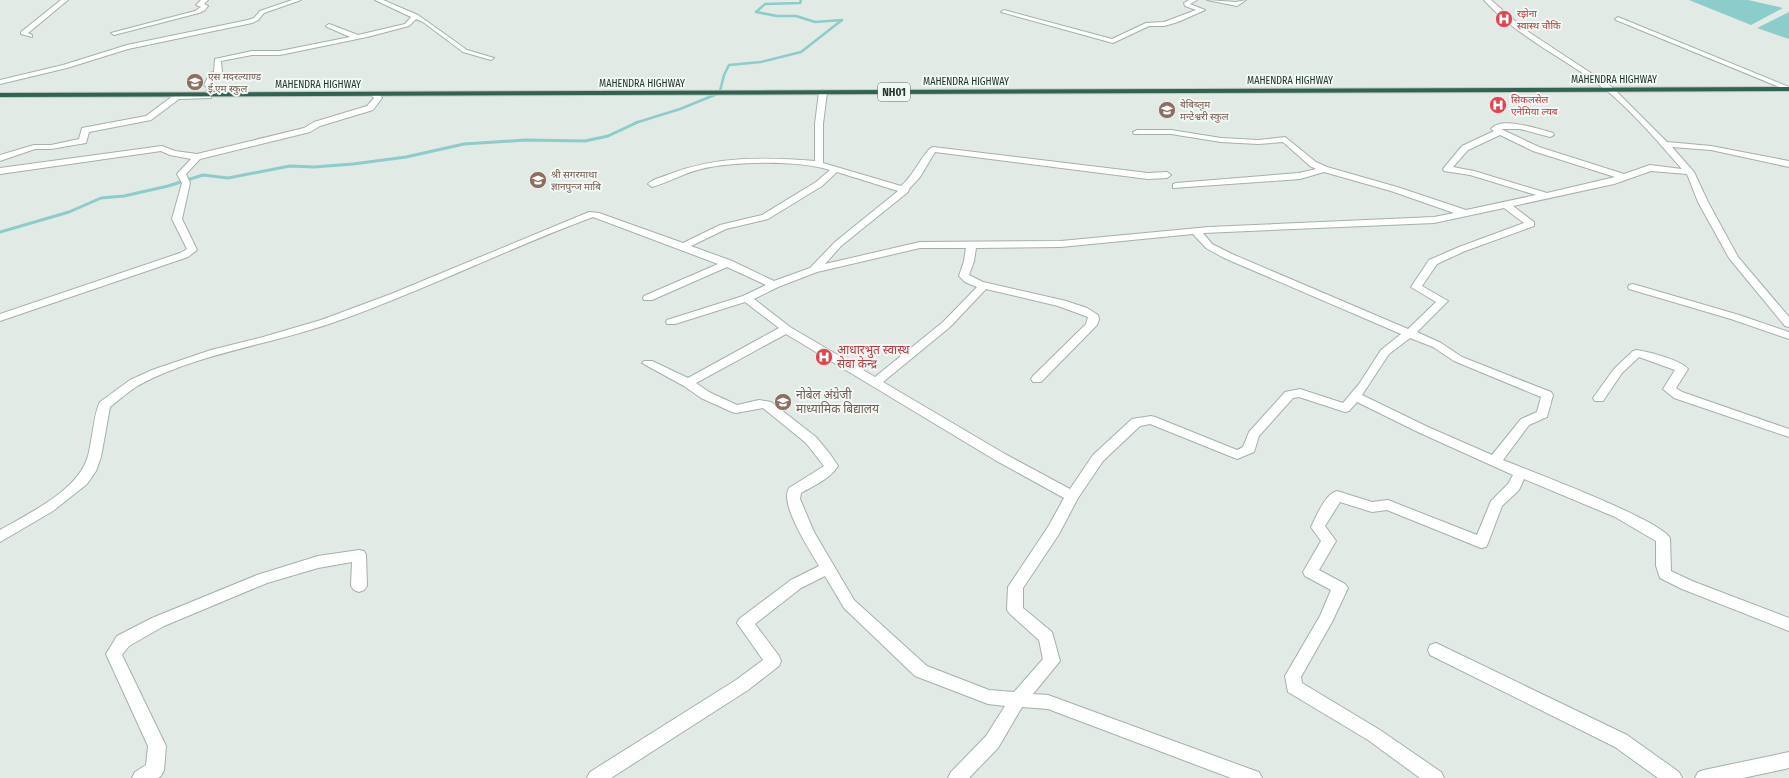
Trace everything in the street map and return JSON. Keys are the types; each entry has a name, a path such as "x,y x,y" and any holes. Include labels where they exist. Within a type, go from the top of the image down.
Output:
{"highway":[{"name":"MAHENDRA HIGHWAY","path":"0,95 1609,89 1787,90"}],"street":[{"path":"30,36 23,33 65,0"},
{"path":"114,33 197,12 205,6 199,5 205,0"},
{"path":"0,82 65,67 127,47 250,22 256,19 262,12 298,0"},
{"path":"378,0 416,16 465,51 491,58"},
{"path":"1004,12 1113,40 1148,24 1170,23 1188,17 1202,10 1187,5 1187,3 1194,0"},
{"path":"1210,0 1237,4 1243,0"},
{"path":"1487,0 1522,30 1609,89 1665,144 1690,172 1703,202 1734,258 1789,324"},
{"path":"207,94 214,89 208,85 213,75 218,73 217,60 252,53 280,53 357,37 407,25 416,16"},
{"path":"1618,19 1787,90"},
{"path":"329,26 357,37"},
{"path":"819,164 819,124 823,92"},
{"path":"0,171 162,148 197,157 307,130 317,124 370,108 378,98 374,94"},
{"path":"82,160 85,130 148,118 177,97 229,95"},
{"path":"1550,135 1520,127 1498,126 1495,129 1536,148 1624,177"},
{"path":"1138,132 1171,132 1221,140 1258,142 1285,139 1313,164 1324,169 1394,189 1466,214"},
{"path":"1500,132 1488,136 1464,148 1447,168 1471,173 1548,196"},
{"path":"0,158 34,147 51,147 83,141"},
{"path":"1665,144 1711,148 1789,164"},
{"path":"814,270 838,244 914,181 926,158 933,150 1140,175 1167,175"},
{"path":"0,318 184,256 192,250 176,219 186,183 181,174 197,157"},
{"path":"652,184 703,166 772,162 819,164 903,189"},
{"path":"671,322 747,298 814,270 920,245 1061,244 1195,231 1434,220 1507,206 1624,177 1650,168 1690,172"},
{"path":"684,246 722,227 765,217 819,184 836,169"},
{"path":"1176,186 1300,176 1324,169"},
{"path":"957,778 992,742 1018,699 1052,661 1046,637 1015,610 1016,587 1054,530 1072,496 1098,458 1136,422 1151,420 1237,455 1249,449 1253,435 1289,395 1300,393 1345,408 1355,396 1384,352 1410,333 1443,301 1416,287 1433,262 1462,249 1531,224 1507,206"},
{"path":"0,537 65,495 80,482 89,470 93,460 104,405 134,383 156,373 215,352 310,327 388,299 592,214 728,263 774,286"},
{"path":"1195,231 1209,246 1228,256 1437,345 1458,359 1547,395 1542,414 1526,422 1495,461"},
{"path":"971,245 969,261 964,276 984,285 1048,300 1082,310 1093,315 1094,319 1091,324 1037,380"},
{"path":"648,298 728,263"},
{"path":"876,382 912,354 941,328 975,296 984,285"},
{"path":"1633,287 1735,317 1789,336"},
{"path":"747,298 786,329 1000,457 1072,496"},
{"path":"688,384 736,355 786,329"},
{"path":"1599,398 1618,371 1637,353 1669,363 1682,369 1669,389 1678,396 1789,433"},
{"path":"648,363 688,384 704,395 736,409 762,403 811,441 828,460 831,466 828,471 794,491 793,499 807,533 849,604 921,671 988,697 1048,702 1253,778"},
{"path":"1355,396 1393,416 1495,461 1599,504 1648,528 1663,538 1665,549 1662,566 1665,574 1687,585 1789,625"},
{"path":"1435,778 1374,735 1294,687 1293,676 1327,618 1340,588 1310,572 1329,541 1318,527 1329,506 1337,496 1372,507 1388,505 1481,543 1496,504 1514,487 1522,472"},
{"path":"141,778 156,770 158,746 114,654 123,641 158,622 255,582 318,562 358,556 359,586"},
{"path":"596,778 742,685 773,661 745,623 796,584 827,569"},
{"path":"1436,650 1621,741 1673,778"},
{"path":"1704,778 1789,760"}],"water":[{"path":"1689,0 1748,0 1783,8 1751,25"},
{"path":"1789,12 1789,39 1757,28"}],"waterway":[{"path":"720,91 724,75 729,65 761,62 801,52 842,20 815,22 796,16 777,16 756,12 765,4 800,3 801,0"},
{"path":"638,122 680,109 717,94"},
{"path":"0,232 69,212 101,198 124,196 168,186 203,175 228,178 290,166 314,167 353,164 406,157 464,144 526,140 585,141 608,136 638,122"}],"place":[{"name":"रझेना स्वास्थ चौकि","path":"1504,19"},
{"name":"एस मदरल्याण्ड ई.एम स्कुल","path":"195,82"},
{"name":"सिकलसेल एनेमिया ल्यब","path":"1498,105"},
{"name":"बेबिब्लुम मन्टेश्वरी स्कुल","path":"1167,110"},
{"name":"श्री सगरमाथा ज्ञानपुन्ज माबि","path":"538,180"},
{"name":"आधारभुत स्वास्थ सेवा केन्द्र","path":"824,357"},
{"name":"नोबेल अंग्रेजी माध्यामिक बिद्यालय","path":"783,402"}]}
